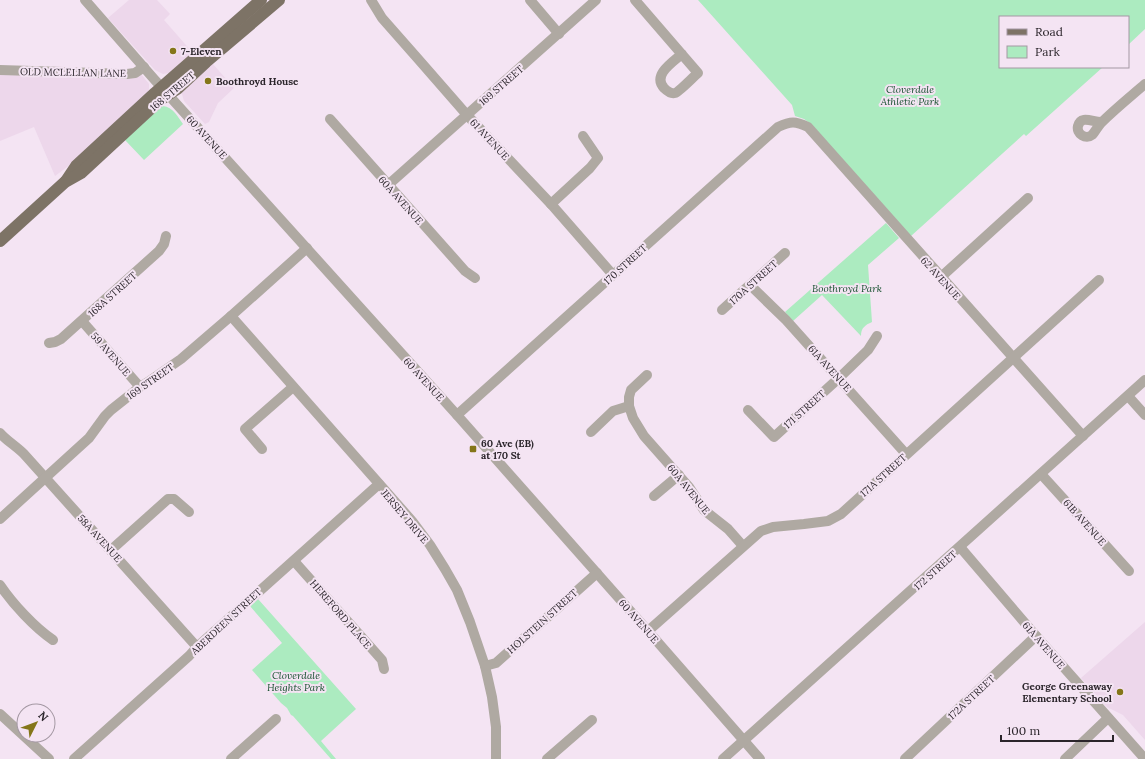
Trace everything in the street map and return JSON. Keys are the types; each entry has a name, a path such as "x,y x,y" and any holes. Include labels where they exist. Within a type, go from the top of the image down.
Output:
{"main road":[{"name":"168 STREET","path":"0,241 65,182 81,173 160,100 166,91 261,0"},
{"name":"168 STREET","path":"166,91 177,89 206,62 279,0"}],"street":[{"name":"60 AVENUE","path":"85,0 597,573 760,759"},
{"name":"61 AVENUE","path":"371,0 378,12 388,24 467,115 551,204 613,275"},
{"path":"530,0 559,34"},
{"name":"169 STREET","path":"388,185 596,0"},
{"path":"635,0 682,54"},
{"name":"OLD MCLELLAN LANE","path":"0,70 127,74 144,67"},
{"path":"1102,122 1145,84"},
{"name":"60A AVENUE","path":"330,119 465,271 475,278"},
{"name":"170 STREET","path":"456,415 778,127 788,122 797,122"},
{"name":"62 AVENUE","path":"797,122 808,127 1083,436"},
{"path":"551,204 590,168 598,158 583,136"},
{"path":"941,277 1028,198"},
{"name":"168A STREET","path":"49,343 61,339 159,251 164,244 166,236"},
{"name":"169 STREET","path":"0,519 88,438 111,410 140,387 181,359 307,248"},
{"name":"170A STREET","path":"722,310 785,253"},
{"name":"171A STREET","path":"648,631 761,531 773,527 828,520 840,514 1099,280"},
{"name":"61A AVENUE","path":"750,285 786,320 906,454"},
{"name":"JERSEY DRIVE","path":"231,316 412,521 430,545 445,569 457,590 485,666 492,697 496,727 496,759"},
{"name":"59 AVENUE","path":"82,321 140,387"},
{"name":"171 STREET","path":"748,410 774,437 868,350 877,336"},
{"path":"591,432 613,411 629,406 630,390 647,375"},
{"name":"172 STREET","path":"723,759 960,548 1145,380"},
{"path":"262,449 245,429 293,387"},
{"path":"1128,396 1145,415"},
{"name":"60A AVENUE","path":"629,406 633,418 644,436 689,487 704,510 728,529 743,546"},
{"name":"58A AVENUE","path":"0,433 24,454 197,647"},
{"name":"61B AVENUE","path":"1041,474 1129,571"},
{"path":"654,496 679,475"},
{"name":"ABERDEEN STREET","path":"74,759 379,484"},
{"path":"111,550 168,499 174,499 189,512"},
{"name":"61A AVENUE","path":"960,548 1145,759"},
{"name":"HEREFORD PLACE","path":"294,561 382,660 384,669"},
{"name":"HOLSTEIN STREET","path":"485,666 496,663 597,573"},
{"path":"0,585 6,594 40,632 53,640"},
{"name":"172A STREET","path":"905,759 1036,636"},
{"path":"0,714 49,759"},
{"path":"1065,759 1108,718"},
{"path":"231,759 276,719"},
{"path":"548,759 592,720"}],"shaded area":[{"path":"129,0 157,0 170,14 164,20 192,52 169,73 163,74 155,70 108,18"},
{"path":"212,63 234,88 218,103 209,122 205,124 184,101 182,92"},
{"path":"141,74 149,84 149,89 146,95 67,167 55,176 34,127 0,141 0,75 126,77"},
{"name":"George Greenaway Elementary School","path":"1145,622 1145,740 1123,715 1107,707 1081,678"}],"green space":[{"name":"Cloverdale Athletic Park","path":"698,0 1145,0 1145,29 1129,44 1129,16 999,16 999,68 1102,68 1026,136 1024,134 911,236 811,124 804,119 795,116 792,105"},
{"path":"163,106 170,108 183,124 144,160 125,140"},
{"name":"Boothroyd Park","path":"886,223 899,238 868,265 872,322 864,327 861,336 822,295 793,321 785,312"},
{"name":"Cloverdale Heights Park","path":"258,599 356,709 321,741 336,759 331,759 252,670 282,643 250,606"}],"place":[{"name":"7-Eleven","path":"173,51"},
{"name":"Boothroyd House","path":"208,81"},
{"name":"60 Ave (EB) at 170 St","path":"473,449"},
{"name":"George Greenaway Elementary School","path":"1120,692"}]}
